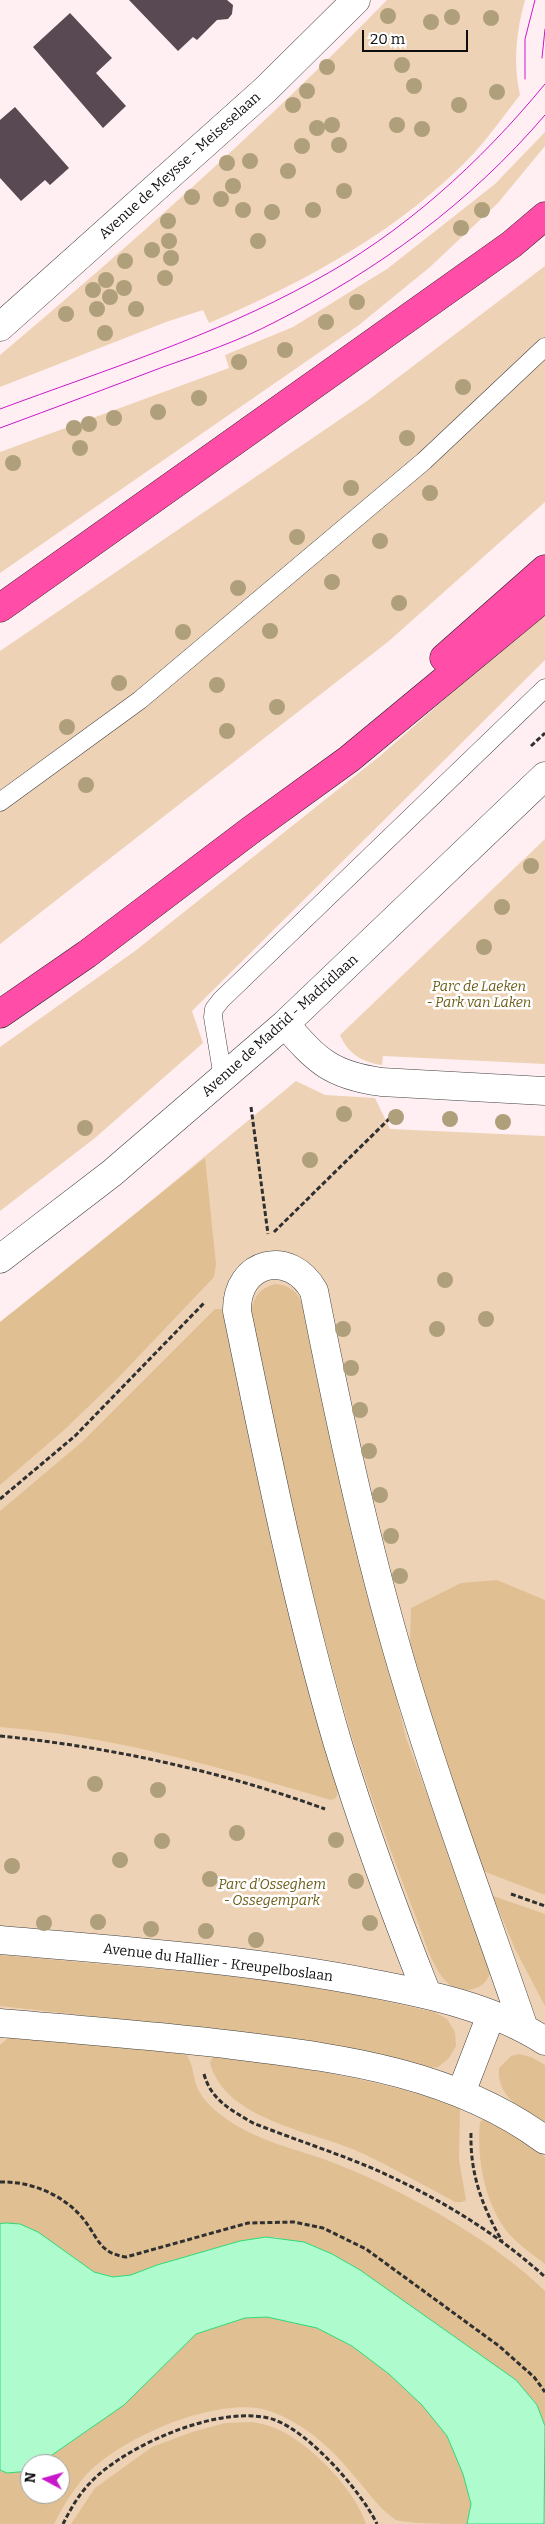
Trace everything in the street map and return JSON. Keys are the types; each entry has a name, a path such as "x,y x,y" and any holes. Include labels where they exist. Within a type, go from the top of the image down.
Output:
{"highway":[{"path":"512,244 545,199"},
{"path":"0,608 512,244 545,216"},
{"path":"251,830 545,569"},
{"path":"0,1014 87,954 251,830 349,759 545,597"}],"street":[{"name":"Avenue de Meysse - Meiseselaan","path":"0,327 264,90 356,0"},
{"name":"Avenue de Madrid - Madridlaan","path":"0,1260 112,1173 285,1024 545,776"},
{"path":"285,1024 312,1054 323,1063 341,1074 356,1079 545,1091"},
{"path":"427,1994 365,1825 338,1742 301,1605 273,1489 237,1311 237,1298 241,1286 249,1275 260,1268 272,1264 298,1270 307,1279 314,1291 343,1438 403,1669 436,1777 535,2035"},
{"name":"Avenue du Hallier - Kreupelboslaan","path":"0,1940 260,1965 337,1977 427,1994 491,2015 535,2035"},
{"path":"467,2096 491,2015"},
{"path":"0,2023 200,2041 274,2050 374,2067 406,2074 467,2096 516,2120 545,2140"}],"lane":[{"path":"0,802 148,694 424,461 545,347"},
{"path":"223,1078 213,1017 214,1009 221,1000 545,688"}],"path":[{"path":"251,1107 272,1264"},
{"path":"0,1736 112,1752 198,1770 281,1794 365,1825"},
{"path":"200,2041 200,2057 209,2089 218,2101 235,2113 253,2123 376,2170 418,2191 502,2241 545,2277"},
{"path":"467,2096 476,2185 486,2213 502,2241"},
{"path":"0,2182 28,2184 54,2195 72,2208 85,2221 103,2249 113,2255 126,2257 248,2223 294,2222 324,2228 366,2249 492,2340 534,2377 545,2392"},
{"path":"63,2524 89,2483 123,2456 140,2446 175,2431 236,2416 275,2420 293,2430 321,2453 347,2479 370,2509 377,2524"}],"green space":[{"path":"387,0 525,0 516,48 520,95 475,152 447,180 385,229 351,251 281,290 245,307 209,323 203,310 166,322 0,387 0,355 198,182 341,47"},
{"path":"545,132 545,146 498,203 430,267 359,325 0,573 0,452 229,368 225,355 293,327 387,269 495,184"},
{"path":"545,266 545,502 389,641 0,944 0,651 367,401"},
{"path":"545,611 545,660 192,1011 203,1043 95,1138 0,1211 0,1047 135,951 380,756"},
{"name":"Parc de Laeken - Park van Laken","path":"545,839 545,1064 383,1056 382,1065 368,1062 356,1056 343,1042 340,1035"},
{"name":"Parc d'Osseghem - Ossegempark","path":"296,1081 325,1095 375,1098 390,1129 545,1136 545,2524 0,2524 0,1322 55,1280"}],"shaded area":[{"path":"205,1158 216,1264 214,1277 116,1380 64,1430 0,1485 0,1322"},
{"path":"276,1284 287,1287 295,1292 305,1310 406,1738 492,1969 485,1982 473,1989 461,1990 452,1986 443,1978 430,1955 375,1806 337,1685 297,1527 250,1315 253,1304 261,1291"},
{"path":"215,1309 222,1309 273,1551 339,1787 336,1798 331,1800 167,1755 84,1738 0,1727 0,1511 82,1442"},
{"path":"497,1580 545,1600 545,1895 483,1871 447,1771 410,1642 411,1608 461,1583"},
{"path":"493,1896 545,1914 545,2006 515,1949"},
{"path":"0,1955 257,1978 335,1990 434,2012 447,2019 455,2032 456,2046 449,2058 438,2067 424,2069 376,2054 276,2037 0,2006"},
{"path":"9,2037 184,2052 190,2060 195,2082 201,2095 214,2109 234,2124 248,2132 324,2159 391,2188 448,2219 501,2254 545,2291 545,2426 537,2405 516,2380 360,2270 277,2237 240,2241 157,2265 131,2275 113,2277 94,2272 38,2232 20,2224 0,2224 0,2045"},
{"path":"519,2054 531,2057 545,2065 545,2125 513,2102 502,2087 499,2078 499,2068 511,2056"},
{"path":"213,2056 307,2069 368,2081 460,2108 459,2160 466,2200 455,2202 364,2154 298,2131 253,2112 234,2099 219,2083 210,2063"},
{"path":"484,2119 515,2134 545,2157 545,2264 514,2239 496,2215 485,2185 480,2153 480,2122"},
{"path":"0,2224 20,2224 38,2232 94,2272 113,2277 131,2275 157,2265 240,2241 266,2237 304,2242 332,2254 360,2270 516,2380 537,2405 545,2426 544,2524 467,2524 471,2504 463,2474 447,2436 422,2405 389,2374 352,2346 317,2328 267,2317 245,2318 196,2334 124,2405 53,2454 20,2454 20,2472 7,2473 0,2470"},
{"path":"267,2317 317,2328 352,2346 389,2374 422,2405 447,2436 463,2474 471,2504 467,2524 420,2523 396,2520 379,2505 320,2440 291,2420 257,2408 236,2407 213,2410 189,2417 141,2436 100,2462 85,2476 70,2496 70,2454 53,2454 124,2405 196,2333 245,2318"},
{"path":"252,2422 281,2431 309,2449 344,2485 361,2512 366,2524 71,2524 95,2488 152,2447 192,2432 225,2423"},
{"path":"0,2470 8,2473 20,2471 20,2504 65,2504 54,2524 0,2524"}],"building":[{"path":"129,0 227,0 233,5 232,14 228,19 217,20 197,40 193,37 178,51"},
{"path":"70,13 112,58 96,73 126,106 103,128 33,47"},
{"path":"15,107 69,168 50,185 45,180 21,201 0,178 0,120"}],"tram line":[{"path":"525,79 525,39 535,0"},
{"path":"542,58 545,29"},
{"path":"0,409 198,336 275,301 345,263 377,242 438,195 494,142 545,84"},
{"path":"0,428 233,341 313,302 386,257 454,205 486,177 545,115"}]}
